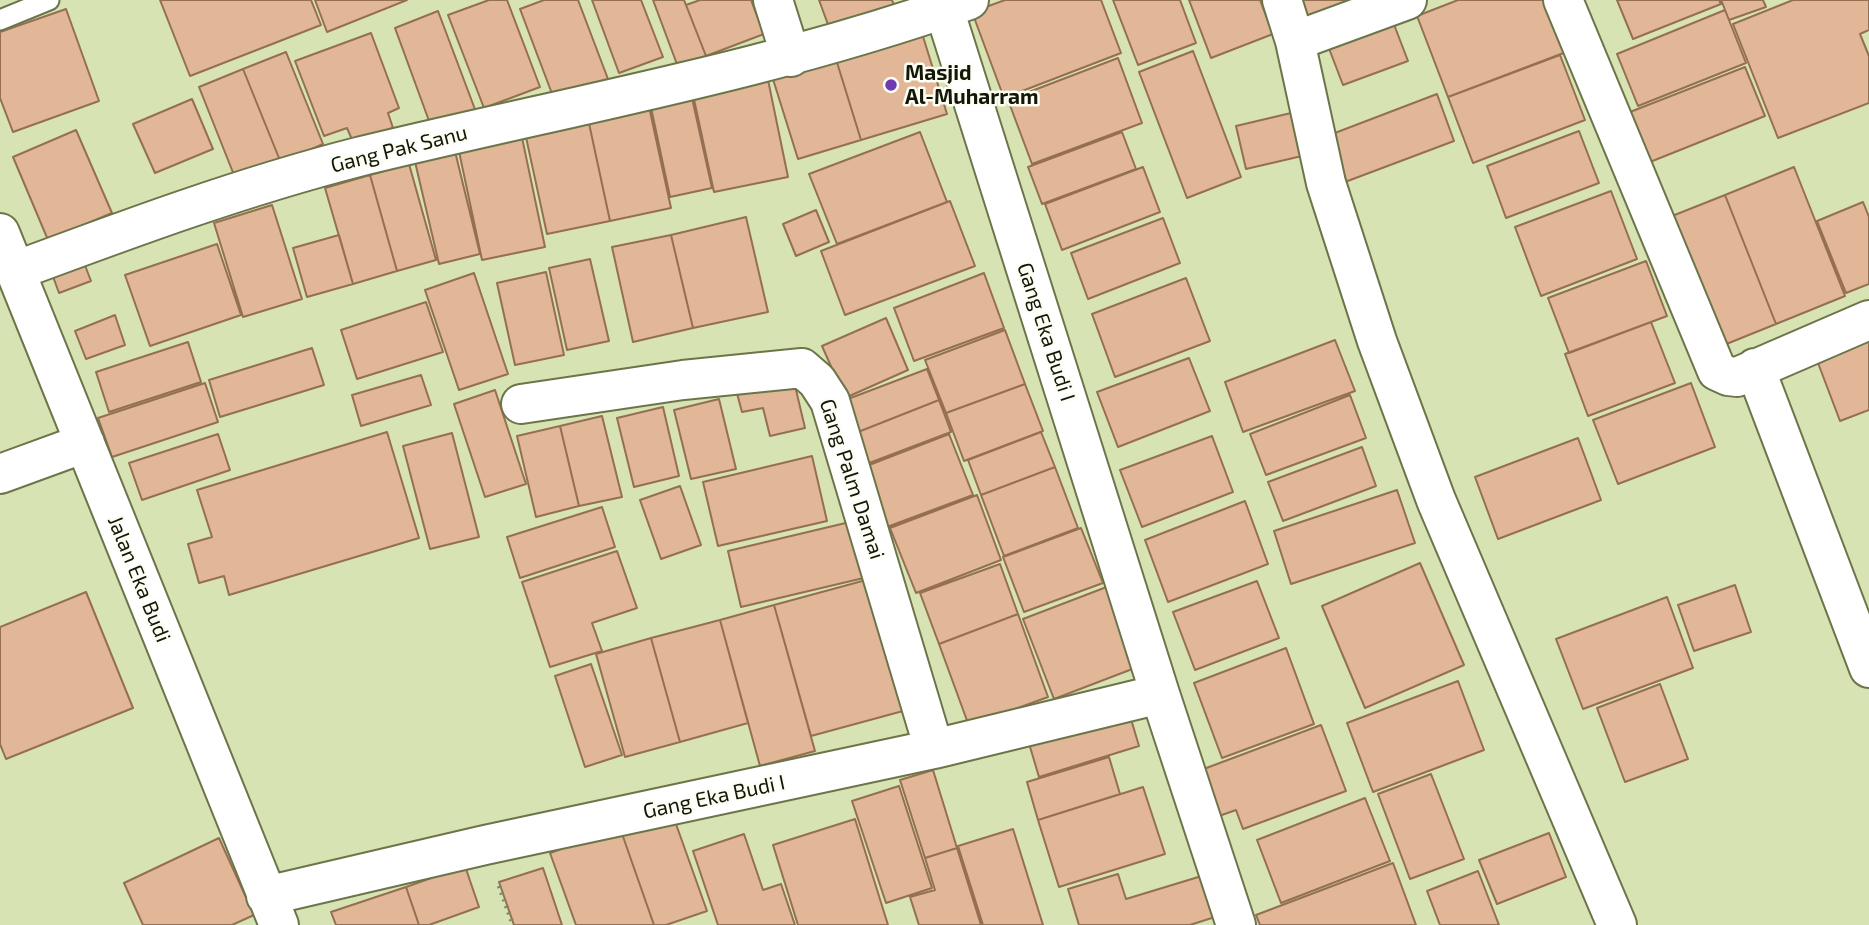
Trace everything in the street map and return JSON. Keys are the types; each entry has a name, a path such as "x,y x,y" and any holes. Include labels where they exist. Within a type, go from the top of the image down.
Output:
{"street":[{"path":"773,0 791,57"},
{"path":"1282,0 1295,41 1326,183 1377,341 1437,500 1617,925"},
{"path":"1295,41 1407,0"},
{"path":"1563,0 1717,371 1737,377 1869,320"},
{"name":"Gang Pak Sanu","path":"15,271 179,210 355,158 791,57 956,4"},
{"name":"Gang Eka Budi I","path":"956,4 1160,694 1236,925"},
{"name":"Jalan Eka Budi","path":"0,233 273,911"},
{"name":"Gang Palm Damai","path":"521,404 683,380 802,368 817,381 830,401 934,749"},
{"path":"1755,369 1869,668"},
{"path":"0,474 85,443"},
{"name":"Gang Eka Budi I","path":"273,911 485,845 934,749 1160,694"}],"lane":[{"path":"0,20 49,0"}],"building":[{"path":"160,0 311,0 321,25 190,76"},
{"path":"315,0 407,0 327,32"},
{"path":"489,0 507,0 540,87 484,108 448,15"},
{"path":"544,0 578,0 608,79 554,99 520,9"},
{"path":"592,0 641,0 663,57 619,73"},
{"path":"653,0 684,0 706,56 678,67"},
{"path":"700,0 751,0 764,34 706,56 686,5"},
{"path":"819,0 892,0 894,5 830,30"},
{"path":"1005,0 1101,0 1121,53 1004,98 972,12"},
{"path":"1113,0 1180,0 1196,43 1138,65"},
{"path":"1189,0 1260,0 1273,34 1211,58"},
{"path":"1285,0 1368,0 1296,28"},
{"path":"1458,0 1555,0 1574,49 1448,97 1417,16"},
{"path":"1617,0 1719,0 1721,4 1633,39"},
{"path":"1721,0 1763,0 1766,7 1729,20"},
{"path":"1793,0 1869,0 1869,30 1860,34 1869,56 1869,103 1778,138 1733,24"},
{"path":"66,9 99,101 13,132 0,98 0,32"},
{"path":"1725,10 1746,63 1638,106 1617,54"},
{"path":"438,11 476,112 432,129 395,28"},
{"path":"1390,14 1408,61 1343,85 1325,38"},
{"name":"Masjid Al-Muharram","path":"921,30 947,114 861,140 835,56"},
{"path":"371,33 399,108 388,113 393,128 353,142 347,128 324,136 295,61"},
{"path":"1193,51 1241,177 1187,198 1139,72"},
{"path":"286,52 323,144 281,163 243,69"},
{"path":"1560,55 1585,120 1473,163 1448,97"},
{"path":"835,56 861,140 798,159 772,76"},
{"path":"1118,58 1142,123 1032,164 1008,100"},
{"path":"1745,67 1765,116 1650,162 1630,112"},
{"path":"243,69 281,163 236,180 199,87"},
{"path":"767,75 788,177 714,192 692,90"},
{"path":"690,89 712,188 670,197 649,98"},
{"path":"1437,94 1454,141 1345,182 1327,136"},
{"path":"192,99 213,149 155,173 133,124"},
{"path":"648,102 671,208 610,221 587,114"},
{"path":"1291,113 1302,156 1246,169 1236,126"},
{"path":"587,114 610,221 547,234 524,128"},
{"path":"520,128 545,247 482,260 457,142"},
{"path":"76,130 112,213 48,240 13,157"},
{"path":"1579,131 1599,183 1506,218 1487,166"},
{"path":"920,132 947,202 837,244 809,174"},
{"path":"1122,132 1136,169 1042,204 1028,167"},
{"path":"452,139 480,254 439,264 412,149"},
{"path":"409,164 436,260 397,271 370,175"},
{"path":"1143,167 1160,212 1062,250 1045,204"},
{"path":"1794,167 1845,296 1776,324 1725,195"},
{"path":"370,175 397,271 353,284 325,188"},
{"path":"1611,191 1637,259 1541,296 1515,227"},
{"path":"1725,195 1776,324 1719,347 1667,218"},
{"path":"950,201 975,266 845,315 821,251"},
{"path":"1863,202 1869,217 1869,284 1846,293 1817,221"},
{"path":"272,205 302,299 243,317 214,223"},
{"path":"816,210 829,242 796,256 783,224"},
{"path":"746,217 768,312 693,328 671,235"},
{"path":"1163,218 1180,263 1088,299 1071,253"},
{"path":"339,235 353,284 307,297 293,248"},
{"path":"671,235 693,328 633,342 612,247"},
{"path":"217,244 241,315 150,346 125,275"},
{"path":"78,247 91,281 59,293 47,260"},
{"path":"590,259 609,341 567,350 549,268"},
{"path":"1646,261 1667,316 1569,353 1548,298"},
{"path":"546,272 564,355 515,365 497,283"},
{"path":"474,273 508,374 459,390 425,290"},
{"path":"984,273 1004,328 914,361 894,308"},
{"path":"1186,278 1210,341 1115,377 1092,314"},
{"path":"426,302 443,352 357,379 341,330"},
{"path":"115,315 125,345 86,359 75,331"},
{"path":"886,318 908,370 845,398 822,346"},
{"path":"1651,322 1675,383 1588,416 1565,354"},
{"path":"1005,330 1025,384 946,413 925,360"},
{"path":"1869,335 1869,410 1840,421 1815,355"},
{"path":"1335,340 1355,391 1243,432 1225,382"},
{"path":"188,342 201,382 109,412 96,372"},
{"path":"312,348 324,385 220,417 209,380"},
{"path":"1189,358 1210,411 1118,447 1097,392"},
{"path":"927,369 939,400 853,434 840,402"},
{"path":"792,373 805,428 770,436 763,408 742,412 735,386"},
{"path":"421,375 431,405 361,426 352,395"},
{"path":"205,383 218,422 112,457 98,418"},
{"path":"1691,383 1715,447 1618,484 1593,420"},
{"path":"1025,384 1043,431 964,461 946,413"},
{"path":"495,390 526,484 485,497 454,404"},
{"path":"1350,395 1366,438 1266,475 1250,434"},
{"path":"719,399 736,469 691,479 674,410"},
{"path":"939,400 951,432 864,465 853,434"},
{"path":"663,407 679,476 634,487 617,418"},
{"path":"602,416 622,497 579,506 560,426"},
{"path":"560,426 579,506 536,517 517,436"},
{"path":"387,432 419,538 229,595 224,576 199,583 188,544 212,537 197,490"},
{"path":"1041,432 1055,467 981,495 968,460"},
{"path":"452,433 479,537 430,549 403,446"},
{"path":"218,434 230,470 142,500 129,463"},
{"path":"949,434 973,495 887,527 864,467"},
{"path":"1212,436 1233,492 1142,527 1120,470"},
{"path":"1578,438 1601,500 1498,539 1475,477"},
{"path":"1362,447 1376,486 1283,521 1268,482"},
{"path":"812,456 827,521 718,546 703,482"},
{"path":"1055,467 1078,528 1004,556 981,495"},
{"path":"680,486 701,545 661,559 640,500"},
{"path":"1397,490 1415,543 1291,584 1274,531"},
{"path":"977,495 1001,560 916,593 890,528"},
{"path":"1245,501 1268,564 1168,602 1145,540"},
{"path":"602,507 615,547 520,578 507,537"},
{"path":"854,521 868,577 741,607 728,551"},
{"path":"1081,528 1103,583 1024,612 1003,557"},
{"path":"617,551 637,608 592,623 602,651 550,667 522,582"},
{"path":"1420,563 1464,665 1365,708 1322,606"},
{"path":"1000,564 1018,614 939,644 920,593"},
{"path":"866,580 903,711 811,736 774,605"},
{"path":"1257,581 1279,638 1195,670 1173,612"},
{"path":"1117,583 1148,663 1054,699 1023,619"},
{"path":"1735,585 1751,632 1694,651 1678,605"},
{"path":"86,592 133,708 6,759 0,744 0,627"},
{"path":"1667,597 1693,668 1583,709 1556,639"},
{"path":"774,605 815,751 760,766 720,620"},
{"path":"1018,614 1048,697 969,726 939,644"},
{"path":"720,620 748,723 680,742 651,638"},
{"path":"651,638 680,742 625,757 596,654"},
{"path":"1286,648 1314,724 1222,758 1194,683"},
{"path":"591,664 622,755 585,767 555,676"},
{"path":"1458,681 1484,750 1373,792 1347,723"},
{"path":"1660,684 1688,759 1625,782 1597,708"},
{"path":"1128,709 1139,746 1039,777 1028,740"},
{"path":"1321,725 1346,791 1243,829 1236,810 1219,816 1201,770"},
{"path":"1109,757 1120,794 1038,820 1027,782"},
{"path":"933,770 957,848 925,858 900,780"},
{"path":"1431,774 1464,859 1410,879 1378,794"},
{"path":"899,786 932,888 886,903 852,801"},
{"path":"1143,787 1165,854 1059,887 1038,820"},
{"path":"1365,798 1390,861 1281,903 1257,840"},
{"path":"671,810 707,911 666,925 654,925 620,828"},
{"path":"855,819 888,925 798,925 773,845"},
{"path":"620,828 654,925 576,925 550,853"},
{"path":"1013,829 1043,925 983,925 958,846"},
{"path":"1549,833 1566,877 1497,904 1479,860"},
{"path":"744,834 763,890 781,884 795,925 718,925 693,851"},
{"path":"219,838 254,915 232,925 143,925 124,883"},
{"path":"957,848 981,925 919,925 910,897 935,890 925,858"},
{"path":"1393,863 1416,925 1260,925 1256,915"},
{"path":"465,866 479,907 429,925 419,925 406,887"},
{"path":"543,868 562,925 514,925 499,882"},
{"path":"1478,871 1499,925 1440,925 1427,891"},
{"path":"1118,874 1126,899 1205,875 1218,916 1190,925 1079,925 1068,889"},
{"path":"406,887 419,925 336,925 331,912"}],"place":[{"name":"Masjid Al-Muharram","path":"891,85"}]}
